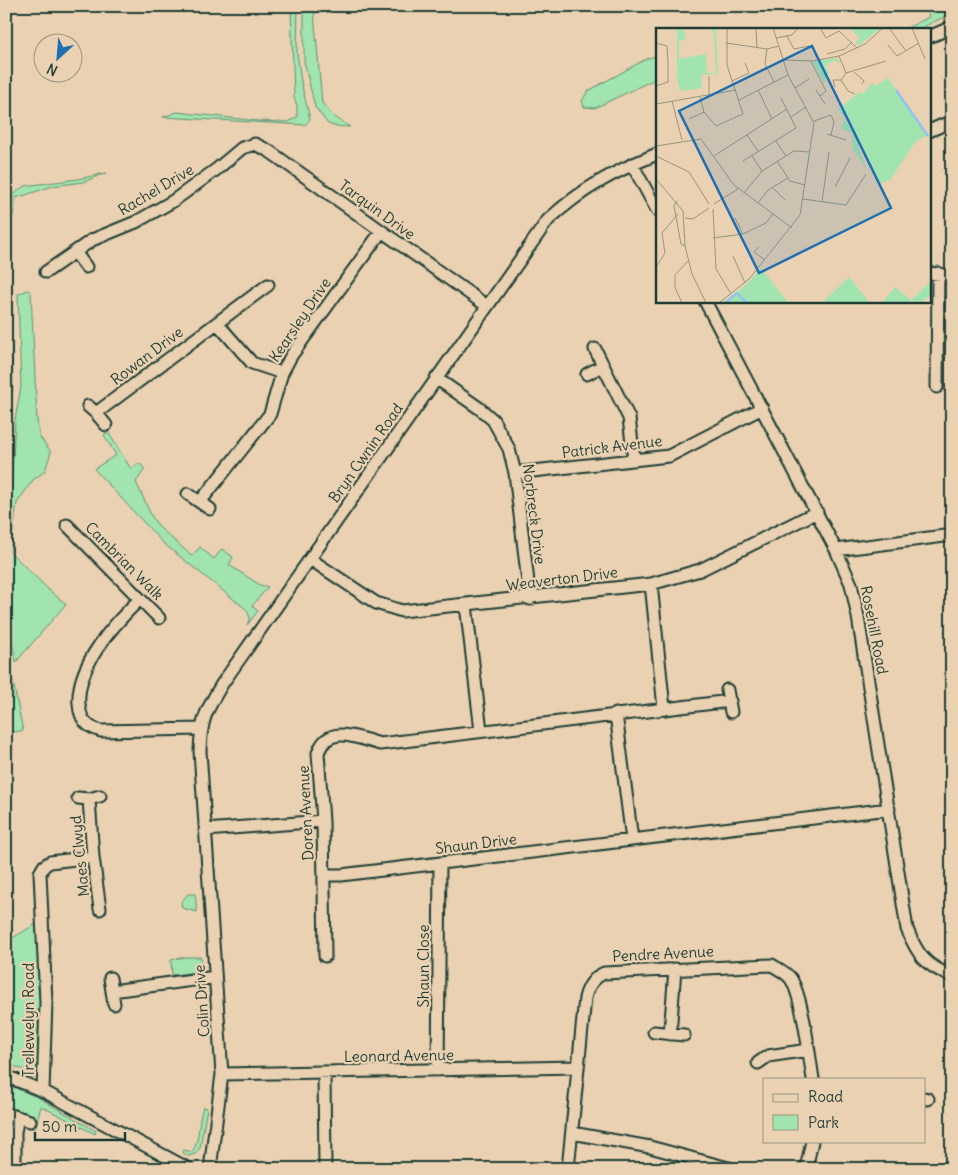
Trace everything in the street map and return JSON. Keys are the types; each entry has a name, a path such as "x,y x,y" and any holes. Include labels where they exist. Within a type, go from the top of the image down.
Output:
{"street":[{"path":"930,37 952,27"},
{"path":"930,131 952,121"},
{"path":"239,136 247,146"},
{"name":"Tarquin Drive","path":"247,146 255,144 269,151 486,306"},
{"name":"Rachel Drive","path":"46,272 92,240 136,222 173,201 247,146"},
{"name":"Bryn Cwnin Road","path":"205,830 200,751 201,729 209,705 222,684 548,220 594,184 632,164 656,154"},
{"path":"632,164 656,208"},
{"name":"Kearsley Drive","path":"200,502 270,414 282,373 291,356 381,232"},
{"path":"74,252 86,267"},
{"path":"936,387 934,273 952,276"},
{"name":"Rowan Drive","path":"106,425 92,409 217,323 268,285"},
{"name":"Rosehill Road","path":"708,302 817,512 851,584 858,617 907,929 914,949 928,963 952,976"},
{"path":"217,323 252,363 282,373"},
{"path":"595,349 629,418 634,460"},
{"path":"587,374 602,366"},
{"name":"Norbreck Drive","path":"436,378 493,420 509,449 515,473 530,598"},
{"name":"Patrick Avenue","path":"515,473 669,456 762,408"},
{"path":"188,494 210,509"},
{"name":"Weaverton Drive","path":"310,559 376,603 402,611 651,584 700,570 817,512"},
{"name":"Cambrian Walk","path":"67,525 159,618"},
{"path":"836,550 952,534"},
{"path":"651,584 664,708"},
{"path":"140,599 125,613 95,651 82,679 78,700 81,718 92,729 101,732 201,729"},
{"path":"466,605 482,731"},
{"name":"Doren Avenue","path":"325,956 323,821 318,753 321,744 327,737 344,734 380,744 729,701"},
{"path":"616,714 632,840"},
{"name":"Maes Clwyd","path":"89,798 93,857 104,895 100,909"},
{"name":"Shaun Drive","path":"324,875 341,875 889,809"},
{"path":"205,830 323,821"},
{"name":"Colin Drive","path":"205,830 222,1074 210,1169"},
{"name":"Trellewelyn Road","path":"93,857 50,862 40,872 46,1002 43,1091 190,1169"},
{"name":"Shaun Close","path":"438,1070 440,863"},
{"name":"Pendre Avenue","path":"591,982 597,976 611,971 772,965 791,979 800,1004 812,1078"},
{"path":"670,1034 674,968"},
{"path":"568,1169 585,998 591,982 581,976"},
{"path":"112,991 215,977"},
{"path":"110,978 114,1004"},
{"path":"654,1032 684,1035"},
{"path":"758,1063 768,1056 808,1050"},
{"name":"Leonard Avenue","path":"222,1074 577,1066"},
{"path":"324,1072 325,1169"},
{"path":"6,1076 43,1091"},
{"path":"15,1169 15,1132 12,1116 30,1121"},
{"path":"572,1133 650,1147 732,1169"},
{"path":"806,1169 812,1142"}],"green space":[{"path":"291,6 298,6 297,52 301,82 310,119 305,125 163,117 177,112 258,121 288,122 297,117 297,106 294,97"},
{"path":"304,6 343,6 341,9 314,13 322,103 333,116 350,127 328,124 315,107 304,61"},
{"path":"926,6 952,6 952,13 921,28 907,28 929,17"},
{"path":"656,56 656,78 595,108 584,107 582,101 588,91 648,58"},
{"path":"106,173 83,182 53,186 16,198 13,216 13,198 25,186"},
{"path":"6,235 13,386 8,420 6,485"},
{"path":"28,290 31,293 39,436 51,452 45,471 33,480 17,503 10,552 66,604 16,662 9,623 8,550 15,420 21,387 18,294"},
{"path":"108,432 131,469 139,463 145,469 136,482 152,517 160,528 192,556 200,547 214,559 222,549 233,557 229,565 260,585 268,587 252,606 258,611 247,625 250,618 247,610 163,543 94,469 116,455 104,435"},
{"path":"6,648 23,731 6,732"},
{"path":"188,894 195,894 197,912 182,908 181,902"},
{"path":"36,924 41,1027 40,1068 36,1075 6,1063 6,942"},
{"path":"185,957 201,957 202,969 199,972 172,975 171,960"},
{"path":"6,1084 39,1098 96,1131 95,1134 41,1106 35,1129 31,1128 33,1117 6,1110"},
{"path":"203,1107 207,1108 200,1148 195,1154 189,1156 183,1153 184,1150 192,1152 195,1147"}]}
